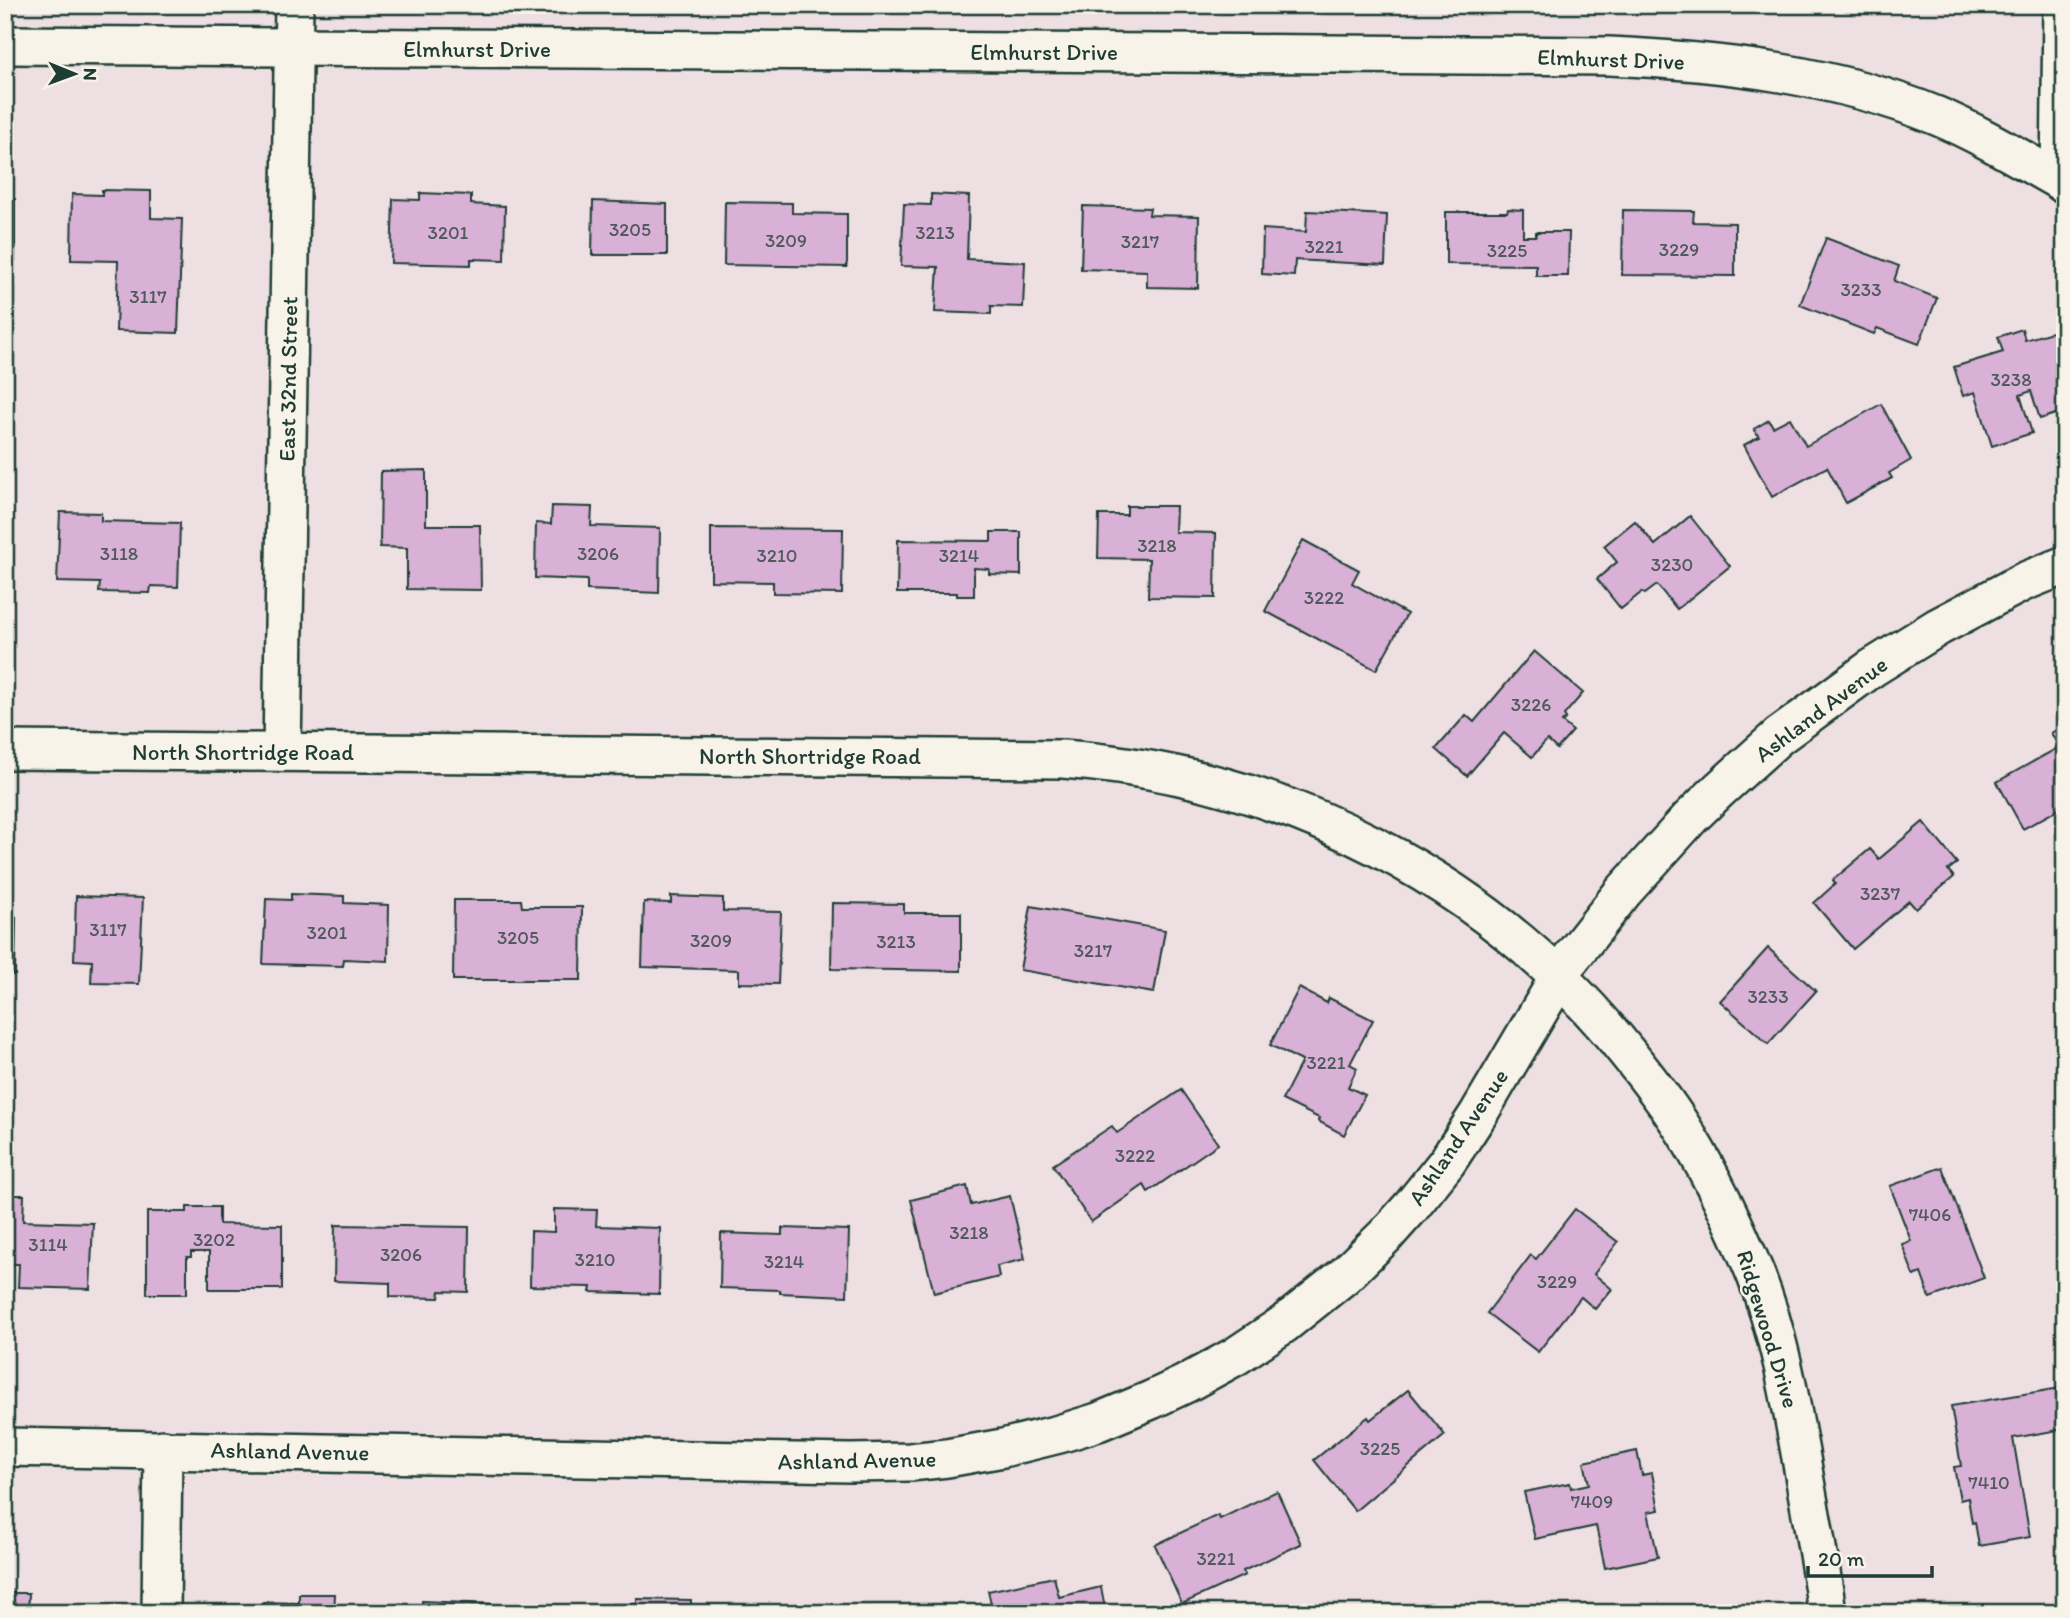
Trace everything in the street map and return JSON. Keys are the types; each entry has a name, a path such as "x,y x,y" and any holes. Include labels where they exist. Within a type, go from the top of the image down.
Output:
{"street":[{"name":"East 32nd Street","path":"282,752 294,5"},
{"path":"2062,5 2062,183"},
{"name":"Elmhurst Drive","path":"5,45 1595,55 1659,58 1814,80 1884,98 1940,117 1992,141 2062,183"},
{"name":"Ashland Avenue","path":"5,1447 910,1462 1016,1445 1098,1422 1151,1400 1236,1356 1300,1312 1344,1276 1395,1226 1447,1162 1479,1113 1567,961 1623,892 1690,818 1748,763 1779,736 1872,668 1938,627 2023,582 2065,565"},
{"name":"North Shortridge Road","path":"5,750 1026,757 1082,760 1133,767 1218,784 1255,795 1363,839 1464,898 1540,958 1558,977"},
{"name":"Ridgewood Drive","path":"1558,977 1606,1026 1667,1103 1687,1135 1740,1238 1755,1274 1783,1365 1828,1613"},
{"path":"161,1613 163,1449"}],"building":[{"path":"102,190 151,191 151,218 182,219 178,333 116,331 118,261 71,260 72,194 102,195"},
{"path":"420,193 471,195 471,204 505,206 504,260 471,259 471,265 391,263 393,199 420,200"},
{"path":"931,194 969,196 967,259 1025,262 1023,307 991,306 991,314 935,312 938,267 901,266 904,204 931,205"},
{"path":"5,199 15,199 15,260 5,260"},
{"path":"593,201 667,204 667,255 592,255"},
{"path":"725,202 792,203 792,213 847,214 847,267 724,265"},
{"path":"1083,206 1150,208 1149,215 1199,216 1198,288 1147,287 1147,271 1081,269"},
{"path":"1508,209 1523,210 1523,236 1536,236 1536,232 1569,232 1568,276 1536,276 1536,265 1446,264 1446,212 1507,212"},
{"path":"1623,210 1694,211 1693,222 1735,223 1735,276 1622,275"},
{"path":"1307,211 1387,215 1385,265 1295,260 1294,276 1262,274 1263,229 1306,232"},
{"path":"1826,238 1899,266 1894,281 1937,298 1919,344 1877,328 1874,334 1800,305"},
{"path":"2065,328 2065,411 2040,419 2031,391 2020,395 2032,433 1992,446 1975,392 1963,396 1954,367 2003,352 1998,337 2022,329 2025,340"},
{"path":"1881,404 1911,460 1889,473 1892,478 1846,503 1827,467 1772,497 1744,445 1759,437 1754,429 1769,420 1773,427 1790,418 1806,446"},
{"path":"426,470 426,525 480,525 481,590 407,589 407,548 380,547 381,471"},
{"path":"552,506 592,507 591,526 660,528 659,593 587,590 587,580 535,578 536,523 551,524"},
{"path":"1127,506 1176,506 1175,532 1216,533 1215,598 1148,597 1149,559 1098,558 1099,515 1127,515"},
{"path":"60,512 101,513 101,521 180,523 178,587 151,586 150,593 99,592 100,583 57,582"},
{"path":"1690,516 1730,566 1677,609 1657,585 1645,594 1642,592 1621,609 1597,579 1617,562 1604,546 1635,521 1655,545"},
{"path":"5,523 10,523 9,585 5,584"},
{"path":"711,528 843,529 842,594 773,593 773,582 711,581"},
{"path":"991,532 1021,532 1021,575 989,574 989,569 974,568 974,596 957,596 957,593 897,593 898,540 991,541"},
{"path":"1303,540 1359,570 1352,583 1407,614 1376,670 1265,611"},
{"path":"1534,651 1583,693 1564,715 1566,718 1562,722 1573,731 1557,749 1547,740 1532,757 1504,733 1467,776 1436,749 1466,715 1474,722"},
{"path":"2065,725 2065,806 2023,829 1997,782 2059,747 2051,733"},
{"path":"1923,822 1957,863 1948,870 1954,877 1916,909 1909,901 1853,949 1814,903 1835,884 1833,880 1870,849 1879,859"},
{"path":"291,894 344,896 344,903 389,905 388,961 344,959 343,966 263,964 266,899 291,900"},
{"path":"76,896 143,898 139,984 91,983 92,961 74,960"},
{"path":"671,896 723,898 723,911 781,912 778,984 739,983 739,970 642,967 644,902 671,903"},
{"path":"454,900 521,900 522,907 582,907 581,980 453,980"},
{"path":"832,903 904,904 904,913 961,913 961,971 831,969"},
{"path":"1031,906 1165,930 1154,993 1020,970"},
{"path":"5,917 16,917 15,975 5,975"},
{"path":"1768,948 1816,991 1768,1044 1720,1001"},
{"path":"1299,988 1327,1003 1329,998 1373,1020 1350,1064 1357,1068 1348,1087 1365,1095 1344,1135 1318,1121 1319,1118 1282,1100 1302,1061 1270,1045"},
{"path":"1181,1090 1218,1144 1148,1192 1144,1185 1091,1222 1053,1165 1112,1126 1117,1133"},
{"path":"1942,1167 1984,1278 1930,1298 1921,1273 1914,1276 1902,1244 1911,1241 1890,1186"},
{"path":"967,1186 971,1205 1010,1196 1025,1259 997,1266 999,1277 934,1293 911,1200"},
{"path":"5,1195 24,1195 23,1221 93,1223 90,1289 18,1287 19,1264 5,1264"},
{"path":"187,1207 219,1207 219,1224 282,1225 282,1289 209,1289 209,1252 191,1252 191,1257 187,1257 187,1294 147,1294 147,1212 187,1212"},
{"path":"554,1209 597,1210 596,1226 660,1228 659,1294 590,1292 591,1287 530,1286 531,1231 554,1232"},
{"path":"1575,1209 1618,1242 1594,1274 1612,1289 1595,1309 1581,1297 1538,1352 1487,1313 1531,1255 1536,1259"},
{"path":"335,1225 469,1227 468,1292 440,1291 439,1298 390,1297 390,1283 334,1281"},
{"path":"782,1228 849,1230 847,1296 720,1288 721,1233 782,1235"},
{"path":"2061,1388 2065,1429 2013,1438 2030,1537 1979,1546 1968,1498 1960,1500 1954,1467 1961,1466 1951,1406"},
{"path":"1408,1390 1445,1435 1355,1511 1314,1460 1368,1417 1370,1420"},
{"path":"1637,1451 1642,1475 1652,1473 1659,1510 1648,1512 1658,1557 1605,1568 1596,1526 1535,1539 1524,1492 1570,1483 1571,1488 1589,1484 1584,1462"},
{"path":"1277,1491 1301,1544 1243,1571 1245,1575 1182,1604 1155,1545 1218,1515 1220,1519"},
{"path":"1054,1577 1059,1597 1101,1587 1106,1613 993,1613 988,1591"},
{"path":"5,1593 29,1593 28,1613 5,1613"},
{"path":"299,1594 335,1594 334,1613 262,1613 263,1602 299,1603"},
{"path":"637,1599 691,1600 691,1613 612,1613 612,1604 637,1604"},
{"path":"422,1601 491,1604 491,1612 509,1613 422,1613"},
{"path":"2037,1605 2038,1613 1985,1613 1985,1610"},
{"path":"802,1606 871,1608 870,1613 801,1613"}]}
